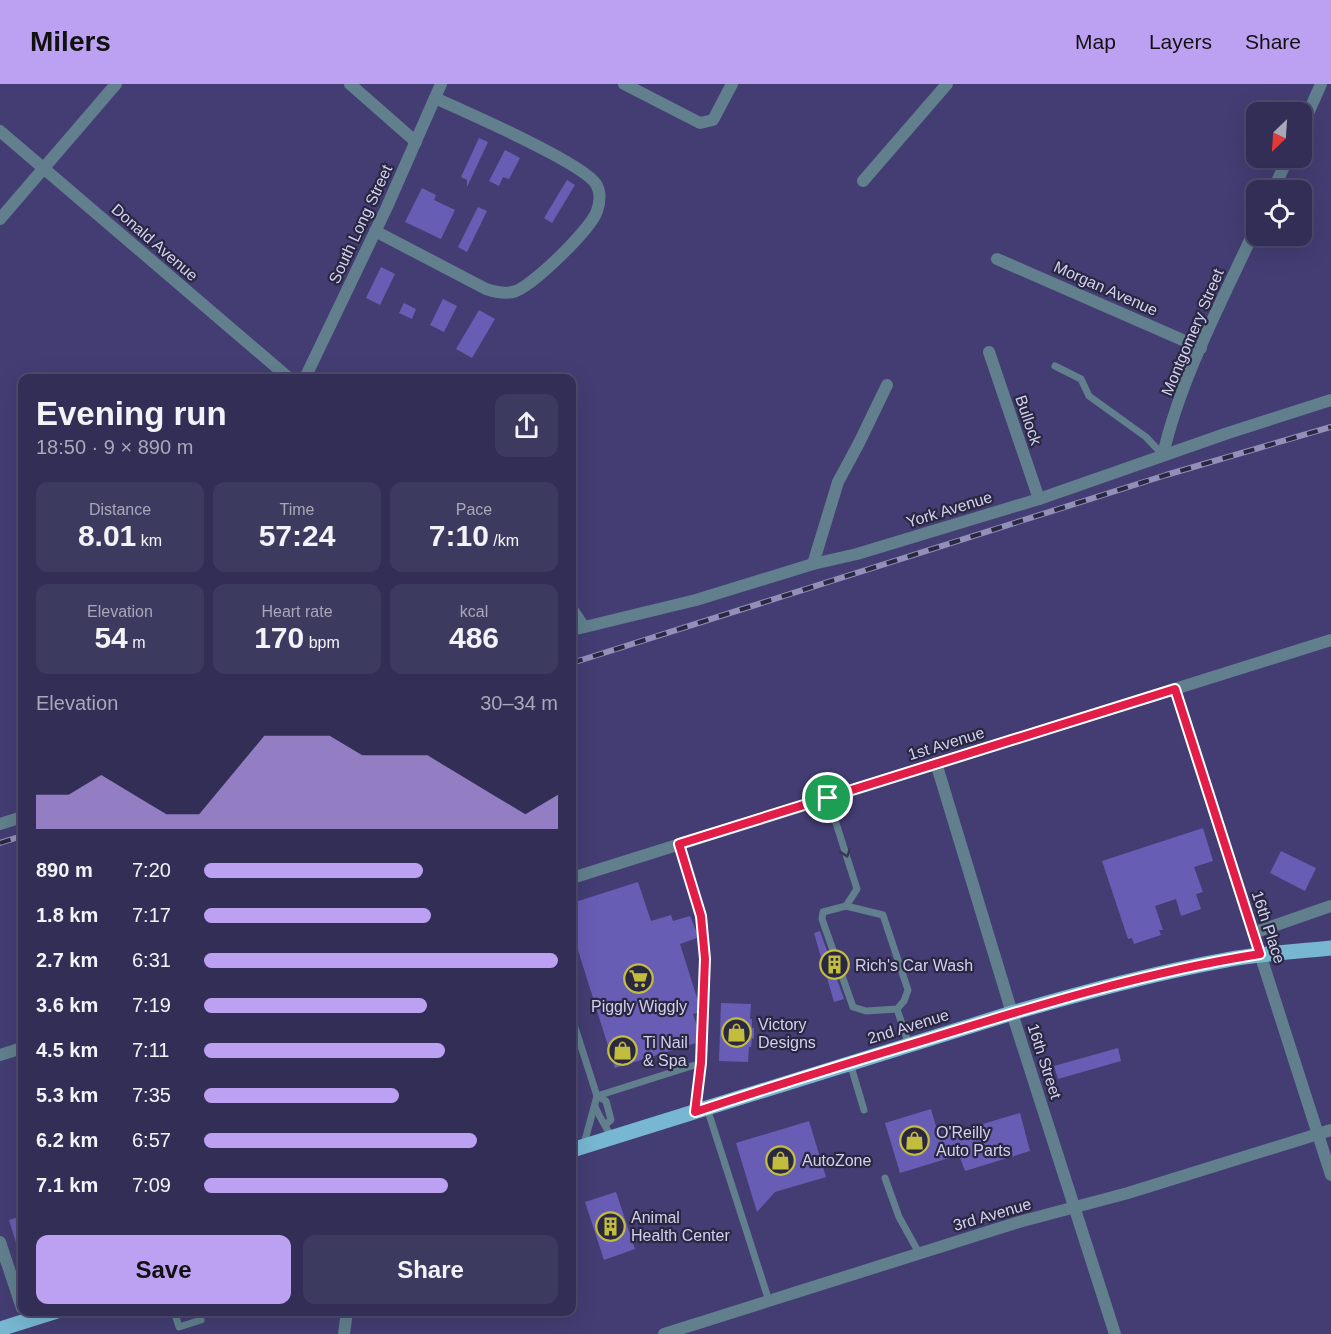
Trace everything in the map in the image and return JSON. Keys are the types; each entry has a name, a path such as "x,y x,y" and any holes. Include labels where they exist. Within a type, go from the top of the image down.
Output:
{"main road":[{"name":"2nd Avenue","path":"577,1148 609,1131 701,1110 1012,1012 1225,960 1260,954 1331,948"},
{"path":"0,1329 20,1316"}],"street":[{"path":"0,219 116,84"},
{"path":"350,84 416,142"},
{"name":"South Long Street","path":"307,374 441,84"},
{"path":"624,84 700,123 713,120 732,84"},
{"path":"863,181 947,84"},
{"path":"1312,106 1322,84"},
{"path":"375,231 486,289 507,293 527,286 589,225 597,212 600,198 596,184 586,174 549,153 435,98"},
{"name":"Donald Avenue","path":"0,131 284,374"},
{"name":"Montgomery Street","path":"1163,455 1169,426 1201,348 1247,246"},
{"name":"Morgan Avenue","path":"997,259 1201,348"},
{"name":"Bullock","path":"989,352 1039,499"},
{"path":"813,564 838,482 886,385"},
{"name":"York Avenue","path":"578,628 696,600 1039,499 1163,455 1331,400"},
{"name":"1st Avenue","path":"576,877 936,763 1066,725 1331,640"},
{"name":"16th Place","path":"1175,689 1331,1175"},
{"name":"16th Street","path":"936,763 1012,1012 1115,1334"},
{"path":"0,824 18,818"},
{"path":"1253,933 1331,906"},
{"path":"0,1055 18,1049"},
{"name":"3rd Avenue","path":"664,1334 1019,1222 1074,1209 1331,1130"},
{"path":"0,1242 18,1295"},
{"path":"344,1334 346,1316"}],"lane":[{"path":"1055,366 1081,379 1089,396 1146,437 1163,455"},
{"path":"828,798 857,889 846,906"},
{"path":"679,844 701,916 705,959 701,1110 769,1301"},
{"path":"846,906 883,915 908,990 904,1001 897,1009 866,1011 853,1007 822,919 823,912 846,906"},
{"path":"897,1009 909,1045"},
{"path":"576,1030 597,1096 606,1101 611,1114 609,1131"},
{"path":"609,1131 599,1118 594,1101 597,1096 701,1063"},
{"path":"850,1063 864,1110"},
{"path":"577,1148 595,1106"},
{"path":"885,1178 899,1217 919,1253"},
{"path":"176,1316 179,1327 201,1320"}],"building":[{"path":"479,138 488,142 467,187 467,180 461,177"},
{"path":"505,150 520,158 509,179 503,177 499,186 489,181"},
{"path":"567,180 575,185 552,223 544,218"},
{"path":"422,188 436,195 434,200 455,210 441,239 405,222"},
{"path":"478,207 487,211 467,252 458,247"},
{"path":"381,267 395,274 380,305 366,298"},
{"path":"443,299 457,306 444,332 430,325"},
{"path":"404,303 416,309 412,319 399,313"},
{"path":"479,310 495,319 472,358 456,349"},
{"path":"1203,828 1213,861 1194,867 1203,892 1196,894 1201,909 1181,916 1176,899 1155,906 1163,930 1159,930 1161,935 1134,944 1132,938 1128,939 1102,861"},
{"path":"1281,851 1316,868 1305,891 1270,873"},
{"name":"Piggly Wiggly","path":"638,882 651,921 671,915 673,921 690,916 697,938 680,944 698,1001 697,1013 693,1014 697,1026 696,1043 615,1068 576,944 576,902"},
{"path":"820,931 844,999 834,1002 814,933"},
{"name":"Victory Designs","path":"721,1003 751,1004 750,1019 752,1019 752,1028 754,1028 754,1038 749,1047 748,1062 719,1061"},
{"path":"1118,1048 1121,1061 1058,1079 1054,1066"},
{"path":"931,1109 939,1137 1020,1113 1030,1151 965,1171 959,1155 900,1173 885,1123"},
{"name":"AutoZone","path":"809,1121 826,1177 775,1192 757,1212 736,1143"},
{"name":"Animal Health Center","path":"616,1192 635,1249 604,1260 585,1202"},
{"path":"18,1217 18,1249 9,1220"}],"railway":[{"path":"576,662 1166,475 1331,427"},
{"path":"0,843 18,837"}],"place":[{"name":"Rich's Car Wash","path":"834,965"},
{"name":"Piggly Wiggly","path":"639,978"},
{"name":"Victory Designs","path":"737,1033"},
{"name":"Ti Nail & Spa","path":"622,1051"},
{"name":"O'Reilly Auto Parts","path":"915,1141"},
{"name":"AutoZone","path":"781,1160"},
{"name":"Animal Health Center","path":"610,1226"}],"route":[{"path":"1175,689 1260,954 1085,992 1012,1012 695,1112 701,1063 705,959 701,916 679,844 828,798 1175,689"}]}
